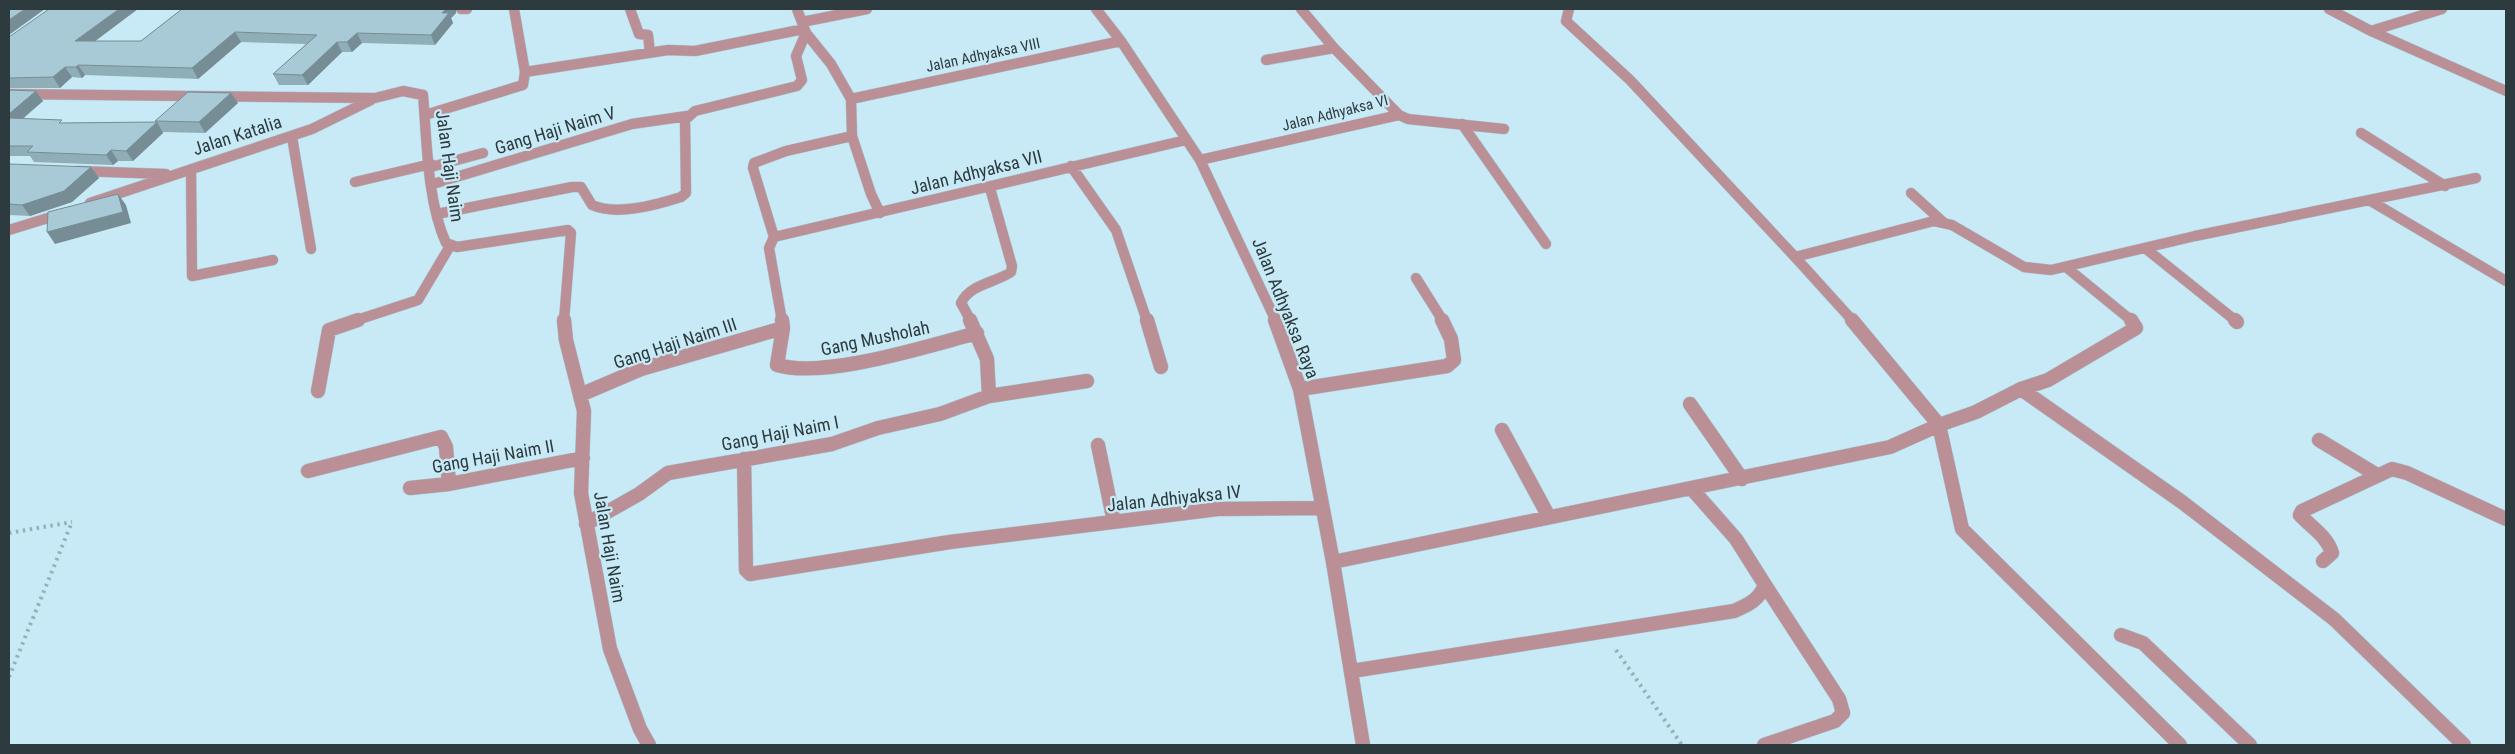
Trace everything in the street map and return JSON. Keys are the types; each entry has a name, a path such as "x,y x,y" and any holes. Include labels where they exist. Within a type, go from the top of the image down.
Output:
{"street":[{"path":"461,9 467,9"},
{"path":"425,115 523,85 524,72 514,9"},
{"path":"630,9 639,34 648,35 650,53"},
{"path":"797,9 804,28 831,64 851,99 852,136 871,194 880,213"},
{"path":"524,72 668,50 695,51 804,28 867,9"},
{"name":"Jalan Adhyaksa Raya","path":"1096,9 1121,40 1200,160 1274,317 1300,388 1333,562 1363,745"},
{"name":"Jalan Adhyaksa VI","path":"1301,9 1334,48 1399,115"},
{"path":"1569,9 1566,21 1630,80 1823,286 1939,425 1962,529 2180,745"},
{"path":"2329,9 2370,31 2506,91"},
{"path":"2370,31 2442,9"},
{"name":"Gang Haji Naim V","path":"433,184 632,124 687,116 695,111 791,88 802,80 796,56 804,28"},
{"name":"Jalan Adhyaksa VIII","path":"851,99 1121,40"},
{"path":"1266,60 1334,48"},
{"name":"Jalan Haji Naim","path":"9,94 376,98 403,91 423,95 437,214 446,242 450,246 568,230 570,233 564,319 566,340 584,411 581,493 610,649 640,729 649,745"},
{"name":"Jalan Katalia","path":"9,230 292,136 329,122 376,98"},
{"path":"1399,115 1408,119 1504,128"},
{"name":"Jalan Adhyaksa VI","path":"1200,160 1399,115"},
{"path":"437,214 572,186 582,187 589,201 594,206 638,207 681,197 686,193 685,120 687,116"},
{"path":"1462,124 1546,244"},
{"path":"2361,133 2445,186"},
{"path":"292,136 311,249"},
{"path":"783,328 769,248 774,237 753,168 754,163 786,151 852,136"},
{"name":"Jalan Adhyaksa VII","path":"774,237 990,188 1071,166 1186,140"},
{"path":"355,182 483,154"},
{"path":"1071,166 1116,230 1135,281 1161,367"},
{"path":"191,168 192,276 196,277 273,260"},
{"path":"68,170 173,174"},
{"path":"1911,193 1943,222 2024,267 2051,270 2145,248 2476,178"},
{"path":"989,396 991,380 977,332 960,303 962,297 980,286 999,281 1011,272 1012,266 990,188"},
{"path":"2369,200 2506,281"},
{"path":"1795,257 1927,222 1943,222"},
{"path":"318,391 329,330 418,300 450,246"},
{"path":"2145,248 2237,322"},
{"path":"1333,562 1890,447 1939,425 1976,412 2022,389 2048,380 2136,328 2130,318 2066,266"},
{"path":"1300,388 1447,366 1454,360 1455,353 1449,334 1416,278"},
{"name":"Gang Musholah","path":"783,328 777,361 779,366 820,369 910,351 977,332"},
{"name":"Gang Haji Naim III","path":"580,395 641,369 783,328"},
{"name":"Gang Haji Naim I","path":"586,524 639,494 668,473 832,444 878,428 940,414 989,396 1086,381"},
{"path":"2022,389 2182,502 2334,619 2464,745"},
{"path":"1690,404 1742,479"},
{"path":"1502,430 1549,517"},
{"path":"308,471 441,437 446,447 449,484"},
{"path":"2319,440 2377,475"},
{"path":"1098,445 1114,522"},
{"name":"Gang Haji Naim II","path":"410,488 449,484 583,458"},
{"name":"Jalan Adhiyaksa IV","path":"744,459 746,570 750,574 950,542 1218,509 1322,508"},
{"path":"2323,562 2332,553 2331,545 2308,526 2300,515 2302,510 2392,469 2407,473 2506,520"},
{"path":"1692,489 1736,539 1840,699 1843,713 1835,721 1764,745"},
{"path":"1352,671 1604,633 1734,611 1750,605 1761,595 1765,585"},
{"path":"2122,635 2143,643 2250,745"}],"path":[{"path":"9,533 72,522 9,677"},
{"path":"1604,633 1682,745"}],"building":[{"path":"9,9 25,9 9,20"},
{"path":"49,9 119,9 75,41 141,41 182,9 446,9 442,13 449,13 431,35 357,33 347,42 337,42 302,75 273,74 317,35 235,32 192,68 78,65 76,67 65,67 53,77 9,78 9,37"},
{"path":"9,90 36,91 9,114"},
{"path":"188,92 231,93 199,122 155,121"},
{"path":"9,118 62,120 59,123 157,122 126,151 111,150 106,155 27,152 33,146 9,146"},
{"path":"10,164 91,167 64,191 22,205 9,204"},
{"path":"118,194 123,212 47,232 48,212"}]}
